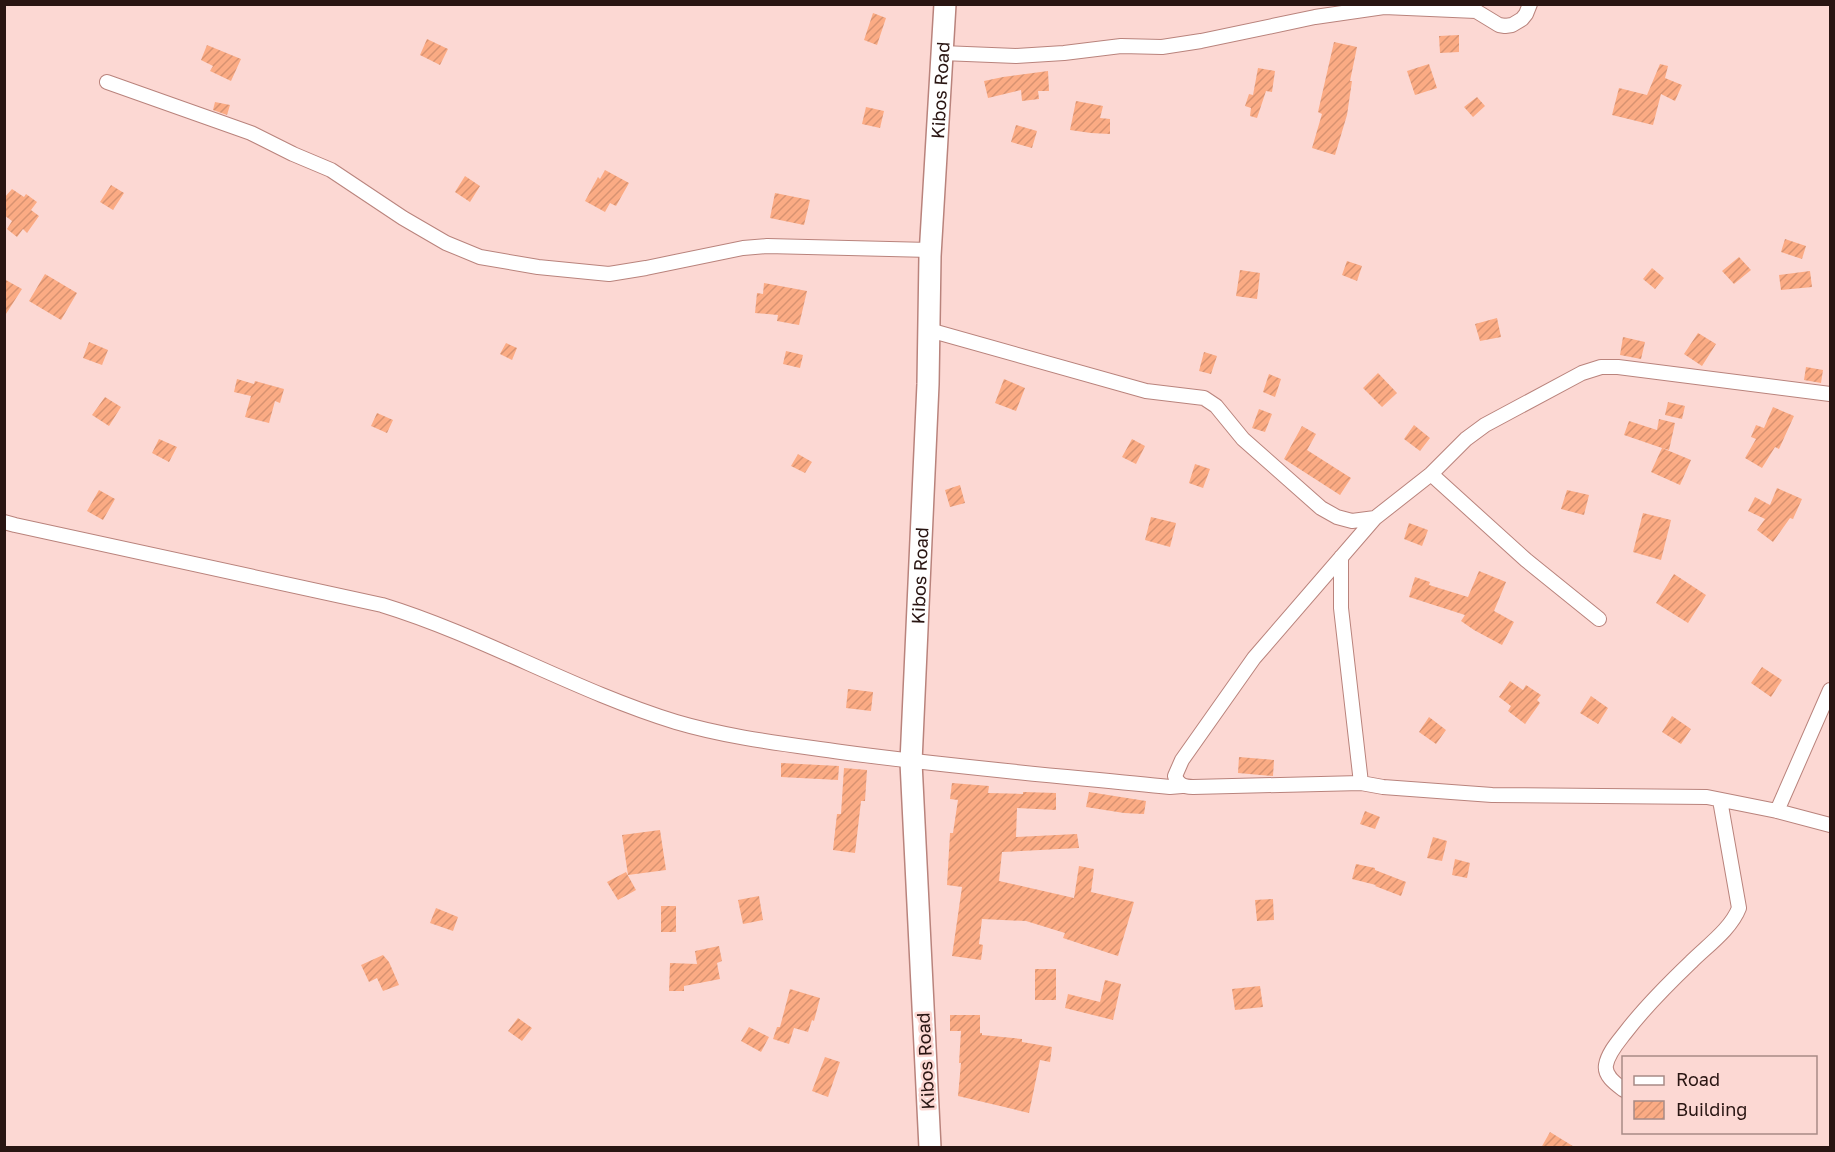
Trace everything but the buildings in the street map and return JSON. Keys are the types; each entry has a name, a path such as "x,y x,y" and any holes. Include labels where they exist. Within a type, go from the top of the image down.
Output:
{"main road":[{"name":"Kibos Road","path":"930,1148 910,762 928,396 930,250 945,4"}],"street":[{"path":"942,53 1016,56 1064,54 1120,46 1162,47 1315,17 1384,7 1476,11 1499,25 1505,26 1522,19 1530,4"},
{"path":"107,81 251,133 331,170 446,243 480,257 538,267 609,274 743,248 767,246 930,250"},
{"path":"929,330 1146,391 1204,398 1216,406 1243,439 1321,508 1337,517 1352,521 1375,518"},
{"path":"1182,786 1175,776 1182,760 1254,658 1375,518 1431,474 1466,439 1485,425 1582,373 1600,367 1618,367 1830,394"},
{"path":"1431,474 1534,567 1599,619"},
{"path":"4,522 382,605 453,630 617,702 678,722 741,738 910,762 1159,786 1361,783 1383,787 1492,795 1707,796 1830,825"},
{"path":"1341,557 1341,608 1361,783"},
{"path":"1777,811 1830,690"},
{"path":"1622,1089 1607,1073 1606,1065 1614,1048 1632,1024 1731,923 1740,908 1720,800"}]}
